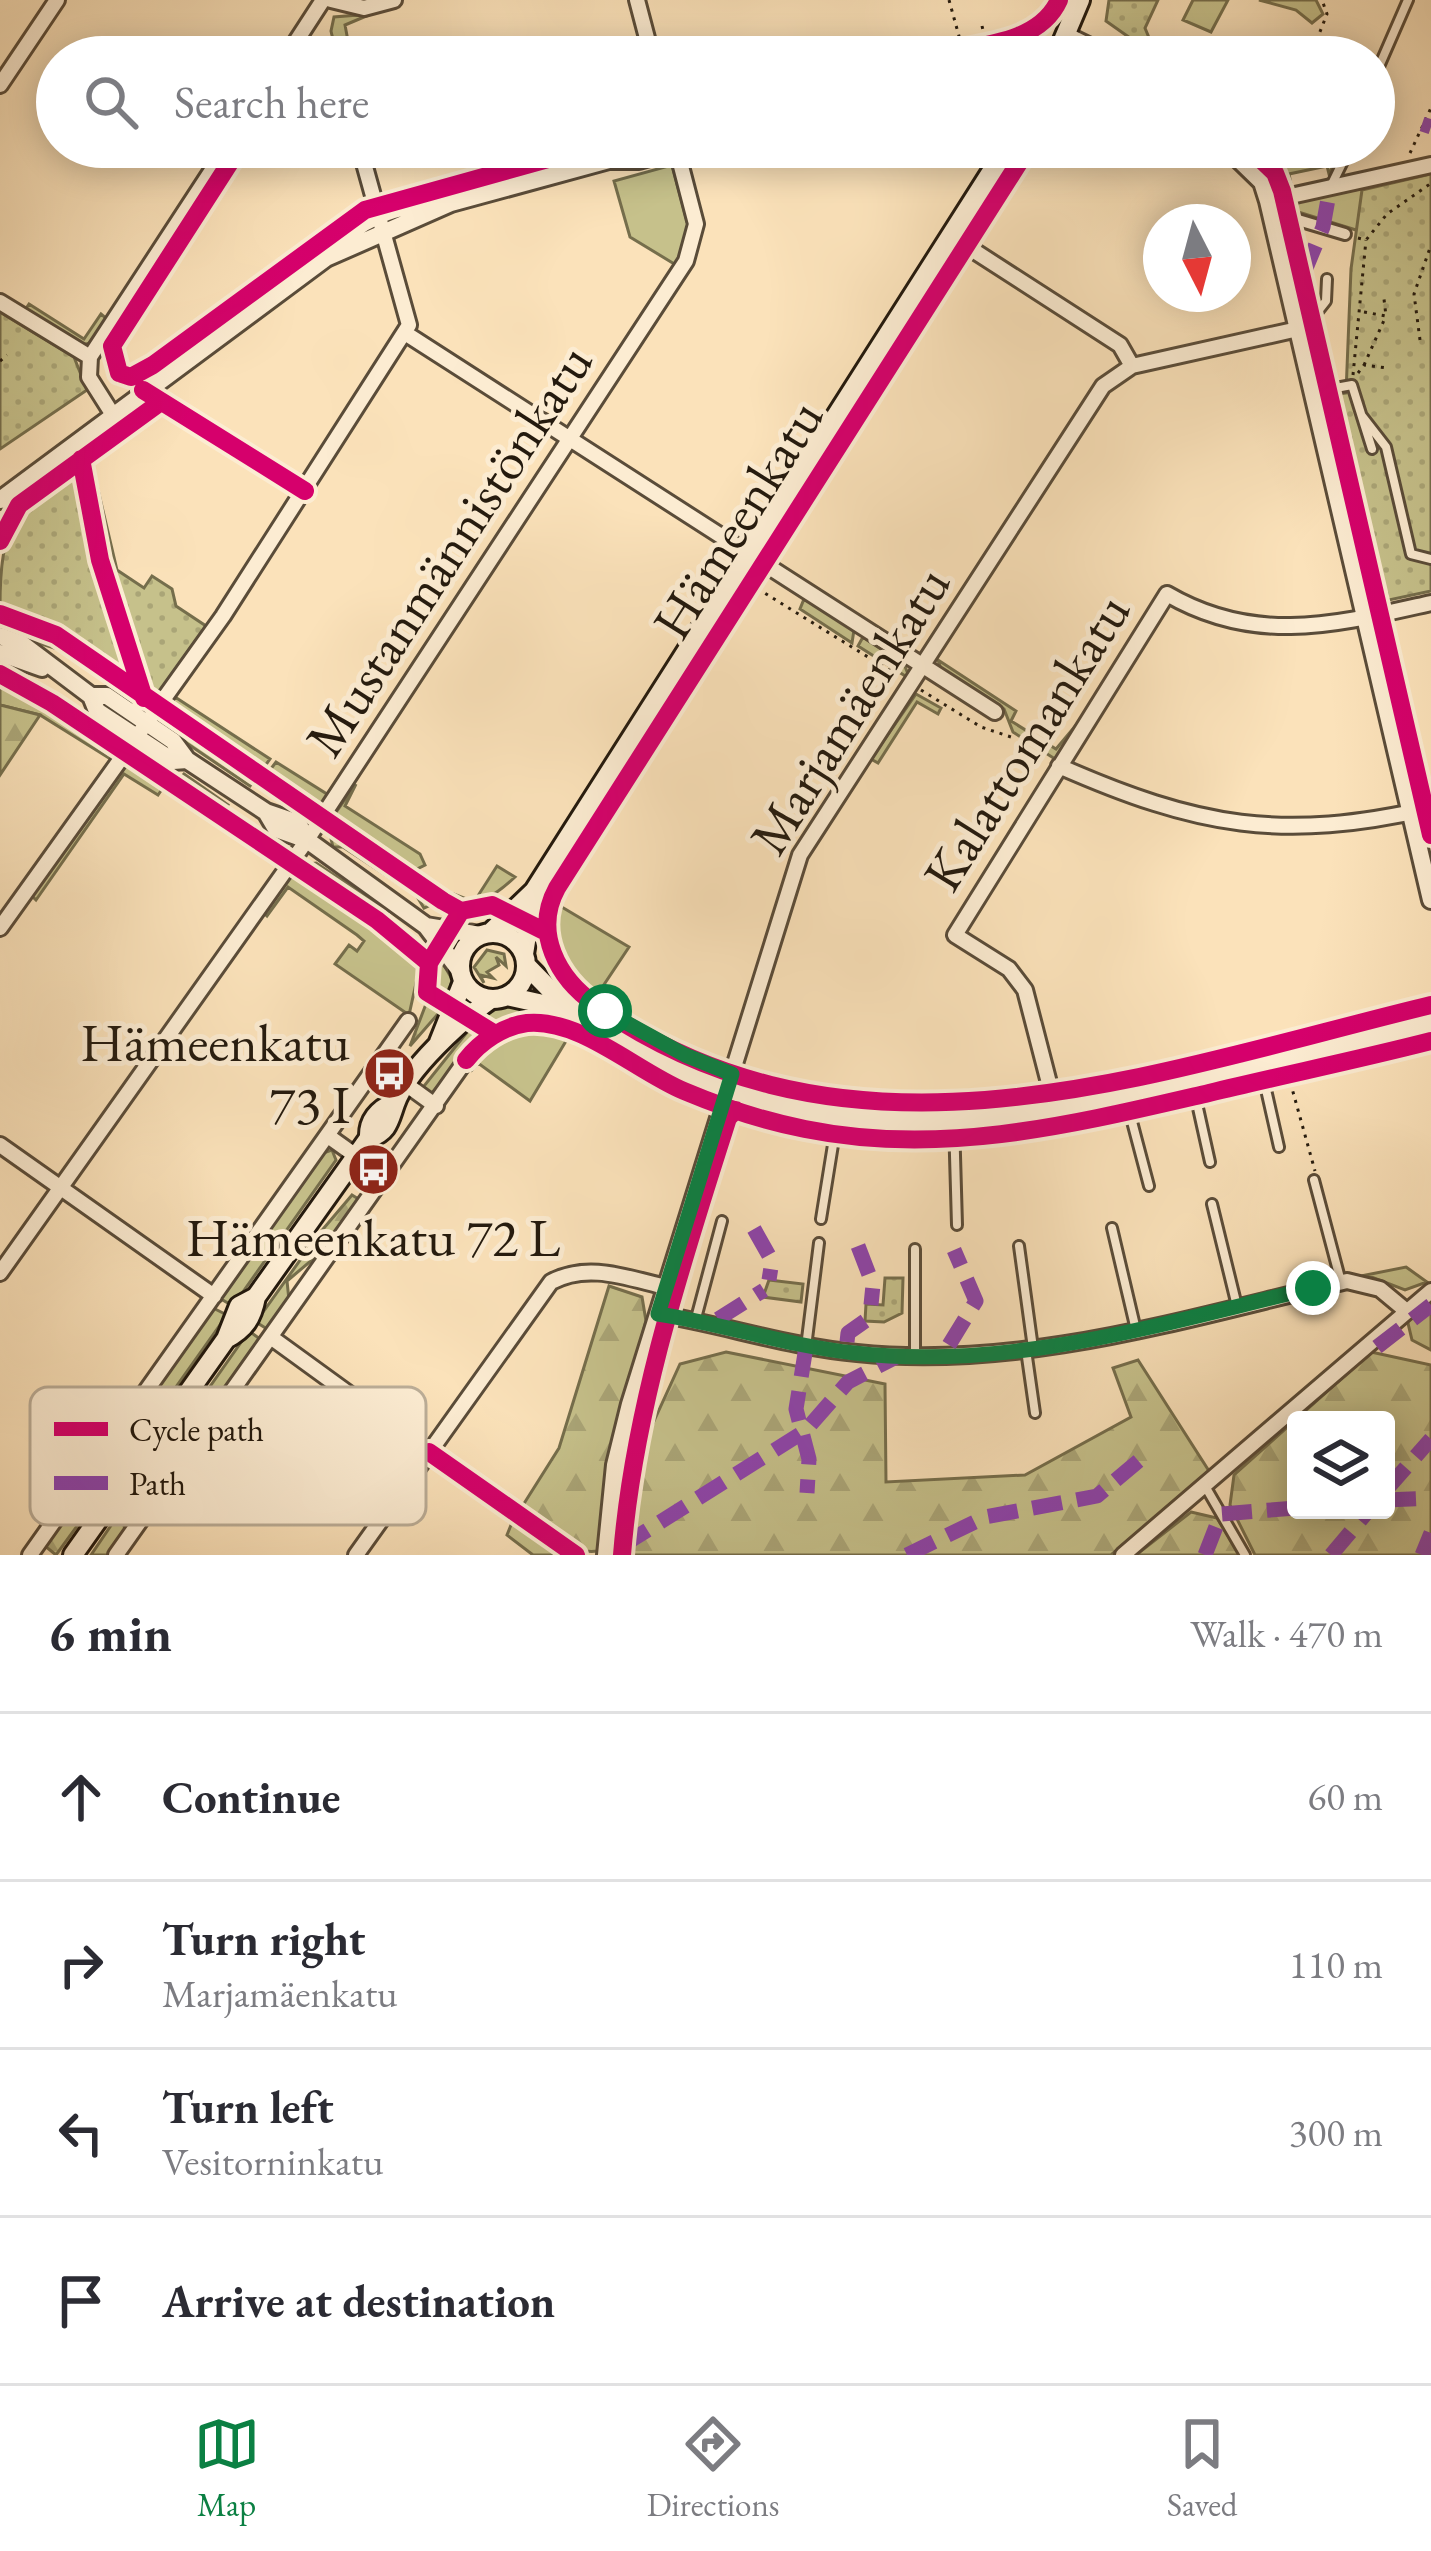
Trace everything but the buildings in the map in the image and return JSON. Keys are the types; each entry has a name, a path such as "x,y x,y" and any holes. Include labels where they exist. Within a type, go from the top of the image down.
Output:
{"main road":[{"path":"1065,35 1080,0"},
{"name":"Hämeenkatu","path":"525,960 534,891 754,560 994,168"},
{"name":"Hämeenkatu","path":"485,934 534,891"},
{"path":"439,1042 462,976 464,949 485,934 511,938 570,1010 664,1064 748,1105 837,1116 954,1121 1056,1110 1192,1079 1261,1072 1431,1016"},
{"path":"192,1387 226,1339 247,1323 256,1297 369,1138 380,1135 394,1117 401,1093 439,1042 520,985 525,960"},
{"path":"462,976 499,997 570,1010"},
{"path":"1399,1030 1431,1031"},
{"path":"73,1555 94,1525"}],"street":[{"path":"3,74 57,0"},
{"path":"301,36 327,0 364,8 394,0"},
{"path":"637,0 646,36"},
{"path":"1268,201 1431,165"},
{"path":"113,415 89,377 90,357 213,168"},
{"path":"0,928 223,616 405,333 408,316 365,168"},
{"path":"0,500 326,258 340,238 420,203 451,203 580,168"},
{"name":"Mustanmännistönkatu","path":"0,1273 307,840 572,442 694,245 696,224 684,168"},
{"path":"1248,168 1262,182 1305,325 1313,393 1431,900"},
{"path":"1288,217 1345,234"},
{"path":"951,236 1120,345 1132,366 1305,325"},
{"path":"0,302 90,357"},
{"path":"405,333 995,712"},
{"name":"Marjamäenkatu","path":"605,1555 614,1465 800,855 1103,386 1132,366"},
{"name":"Kalattomankatu","path":"1056,1110 1025,990 1009,969 955,935 1167,594 1211,616 1266,629 1312,628 1366,618"},
{"path":"1366,618 1431,603"},
{"path":"0,636 22,644 91,696 98,710 141,730 173,761 187,760 266,812 298,823 307,840 426,926 462,976"},
{"path":"0,653 55,672"},
{"path":"1059,766 1180,814 1256,826 1325,827 1431,808"},
{"path":"426,926 485,934"},
{"path":"149,1387 408,1021"},
{"path":"237,1387 466,1060"},
{"path":"401,1093 436,1106"},
{"path":"328,1136 356,1156"},
{"path":"0,1145 214,1296"},
{"path":"426,1456 551,1282 570,1271 598,1272 666,1287"},
{"path":"658,1314 806,1346 915,1356 1030,1350 1341,1282 1380,1289 1404,1310"},
{"path":"1123,1555 1431,1291"},
{"path":"272,1338 339,1387"},
{"path":"30,1555 51,1525"},
{"path":"116,1555 138,1525"},
{"path":"356,1555 377,1525"}],"lane":[{"path":"1392,36 1408,0"},
{"path":"1330,188 1340,168"},
{"path":"1305,325 1326,301 1327,279"},
{"path":"1313,393 1352,385 1372,448"},
{"path":"1362,416 1386,447 1412,554 1431,559"},
{"path":"1261,1072 1279,1147"},
{"path":"1192,1079 1210,1162"},
{"path":"1125,1094 1149,1186"},
{"path":"820,1219 837,1116"},
{"path":"954,1121 957,1226"},
{"path":"1316,1180 1341,1282"},
{"path":"1212,1204 1237,1306"},
{"path":"695,1323 722,1221"},
{"path":"1112,1228 1136,1330"},
{"path":"806,1346 819,1243"},
{"path":"1019,1246 1035,1413"},
{"path":"915,1249 915,1356"},
{"path":"1204,1485 1245,1555"}],"path":[{"path":"949,0 952,36"},
{"path":"1318,36 1327,14 1322,0"},
{"path":"1186,31 1200,36"},
{"path":"1413,169 1409,150 1431,108"},
{"path":"1352,385 1363,311 1360,269 1366,240 1387,214 1430,184"},
{"path":"1345,234 1366,240"},
{"path":"1420,340 1414,294 1431,245"},
{"path":"1414,271 1421,274"},
{"path":"1352,385 1386,316 1384,299"},
{"path":"1363,311 1376,318 1386,316"},
{"path":"1364,365 1387,368"},
{"path":"749,584 980,727 1022,743"},
{"path":"995,712 1022,743"},
{"path":"1261,1072 1310,1070"},
{"path":"1288,1074 1316,1180"}],"green space":[{"path":"1109,0 1158,0 1145,28 1148,36 1127,36 1106,21"},
{"path":"1193,0 1228,0 1211,32 1183,20"},
{"path":"1259,0 1316,0 1323,14 1312,23 1296,10"},
{"path":"371,14 345,25 347,36 332,36 334,17"},
{"path":"673,168 689,229 676,265 630,237 614,181"},
{"path":"1276,168 1318,168 1289,174 1292,189 1285,190"},
{"path":"1431,174 1356,230 1295,211 1292,203"},
{"path":"1431,174 1431,591 1389,600 1380,595 1333,395 1346,393 1351,269 1362,190"},
{"path":"29,304 84,339 101,314 107,319 90,343 82,345 25,310"},
{"path":"0,312 74,357 87,390 0,449"},
{"path":"91,460 117,570 144,588 152,576 172,589 176,606 206,626 154,699 53,629 0,607 3,555 17,517 44,487"},
{"path":"804,599 854,630 852,643 800,609"},
{"path":"7,620 47,636 57,649 0,631 0,623"},
{"path":"863,637 904,664 910,679 858,646"},
{"path":"938,660 1016,711 1011,721 1056,749 1077,724 1055,759 1013,732 1004,709 941,669"},
{"path":"0,679 101,740 114,752 112,760 40,715 0,705"},
{"path":"916,694 941,708 938,714 917,702 878,763 871,759"},
{"path":"175,697 270,759 262,770 167,708"},
{"path":"0,705 40,715 0,775"},
{"path":"186,731 256,778 250,786 179,738"},
{"path":"129,761 165,785 158,795 124,774 36,900 32,896"},
{"path":"276,762 330,796 319,810 267,774"},
{"path":"184,774 228,805 223,813 176,783"},
{"path":"356,784 345,806 420,854 425,865 413,871 332,818"},
{"path":"328,826 397,870 433,904 424,908 416,895 343,847 333,847"},
{"path":"316,863 387,910 388,919 302,865"},
{"path":"497,866 515,877 477,902 459,903 450,900 454,894 474,902"},
{"path":"294,872 351,908 420,965 409,1015 335,964 349,945 357,951 364,941 357,935 288,887 267,916 264,913"},
{"path":"555,903 629,947 595,998 574,979 561,956 554,931"},
{"path":"487,950 504,954 506,966 496,957 499,965 487,972 493,978 480,975 484,983 474,967"},
{"path":"438,955 452,979 448,998 432,979"},
{"path":"436,1002 444,1007 410,1046 426,1004"},
{"path":"501,1006 526,1007 501,1028 480,1019"},
{"path":"472,1026 481,1038 430,1095 424,1086"},
{"path":"528,1028 569,1036 530,1101 478,1063 472,1070 469,1065 485,1049"},
{"path":"332,1150 336,1160 233,1306 221,1299 323,1153"},
{"path":"352,1195 360,1200 325,1249 318,1235"},
{"path":"318,1235 325,1249 287,1281 289,1300 267,1329 256,1322"},
{"path":"1406,1267 1427,1282 1405,1290 1366,1275"},
{"path":"885,1278 903,1278 902,1313 884,1322 865,1321 866,1304 883,1305"},
{"path":"769,1280 803,1284 801,1302 763,1297"},
{"path":"609,1286 642,1297 646,1321 607,1466 598,1551 587,1551 555,1540 518,1513 559,1448"},
{"path":"1431,1301 1431,1350 1412,1340 1407,1319"},
{"path":"213,1308 227,1315 176,1387 157,1387"},
{"path":"249,1331 260,1339 226,1387 210,1387"},
{"path":"726,1352 885,1384 886,1482 1025,1475 1131,1417 1113,1368 1138,1360 1209,1471 1111,1555 628,1555 644,1443 680,1364"},
{"path":"1371,1352 1431,1365 1431,1555 1255,1555 1230,1505 1234,1475 1287,1427 1287,1519 1395,1519 1395,1411 1305,1411"},
{"path":"646,1376 650,1378 625,1484 618,1549 612,1551 624,1459"},
{"path":"1191,1512 1217,1518 1240,1555 1136,1555"},
{"path":"513,1520 562,1555 533,1555 507,1535"},
{"path":"60,1525 78,1525 56,1555 45,1546"},
{"path":"111,1525 124,1525 125,1531 108,1555 91,1555"}],"marked path":[{"path":"1422,124 1431,127"},
{"path":"1304,273 1323,227 1330,188"},
{"path":"754,1229 772,1261 769,1280"},
{"path":"858,1246 873,1285 871,1305"},
{"path":"949,1345 976,1301 954,1250"},
{"path":"718,1319 764,1290"},
{"path":"1377,1347 1431,1305"},
{"path":"847,1342 848,1333 865,1321"},
{"path":"806,1347 796,1409 809,1459 807,1493"},
{"path":"622,1546 805,1431 848,1382 898,1356"},
{"path":"1395,1480 1431,1439"},
{"path":"907,1555 985,1517 1097,1496 1149,1452"},
{"path":"1395,1500 1431,1498"},
{"path":"1205,1555 1221,1514 1287,1509"},
{"path":"1331,1555 1361,1519"},
{"path":"1422,1555 1431,1533"}],"cycle path":[{"path":"1019,36 1036,27 1059,0"},
{"path":"119,373 112,346 226,168"},
{"path":"119,373 131,377 153,365 365,210 516,168"},
{"path":"1016,168 557,888 547,921 560,968 596,1005 695,1060 797,1091 901,1102 1007,1098 1113,1082 1431,1005"},
{"path":"1270,168 1282,191 1431,835"},
{"path":"143,390 305,491"},
{"path":"0,541 19,505 158,404"},
{"path":"81,459 100,560 144,698"},
{"path":"0,614 56,635 443,901 461,911 492,905 546,932"},
{"path":"0,674 52,703 377,920 429,963"},
{"path":"461,911 429,963 427,992 495,1034"},
{"path":"466,1060 501,1031 527,1023 547,1024 587,1037 684,1091 743,1113 805,1129 908,1140 1059,1125 1431,1041"},
{"path":"622,1555 637,1444 663,1334 728,1118 736,1110"},
{"path":"429,1452 576,1555"}],"place":[{"name":"Hämeenkatu 73 I","path":"389,1073"},
{"name":"Hämeenkatu 72 L","path":"373,1170"}],"route":[{"path":"605,1011 655,1041 732,1074 658,1314 742,1335 857,1354 977,1354 1076,1343 1313,1288"}]}
